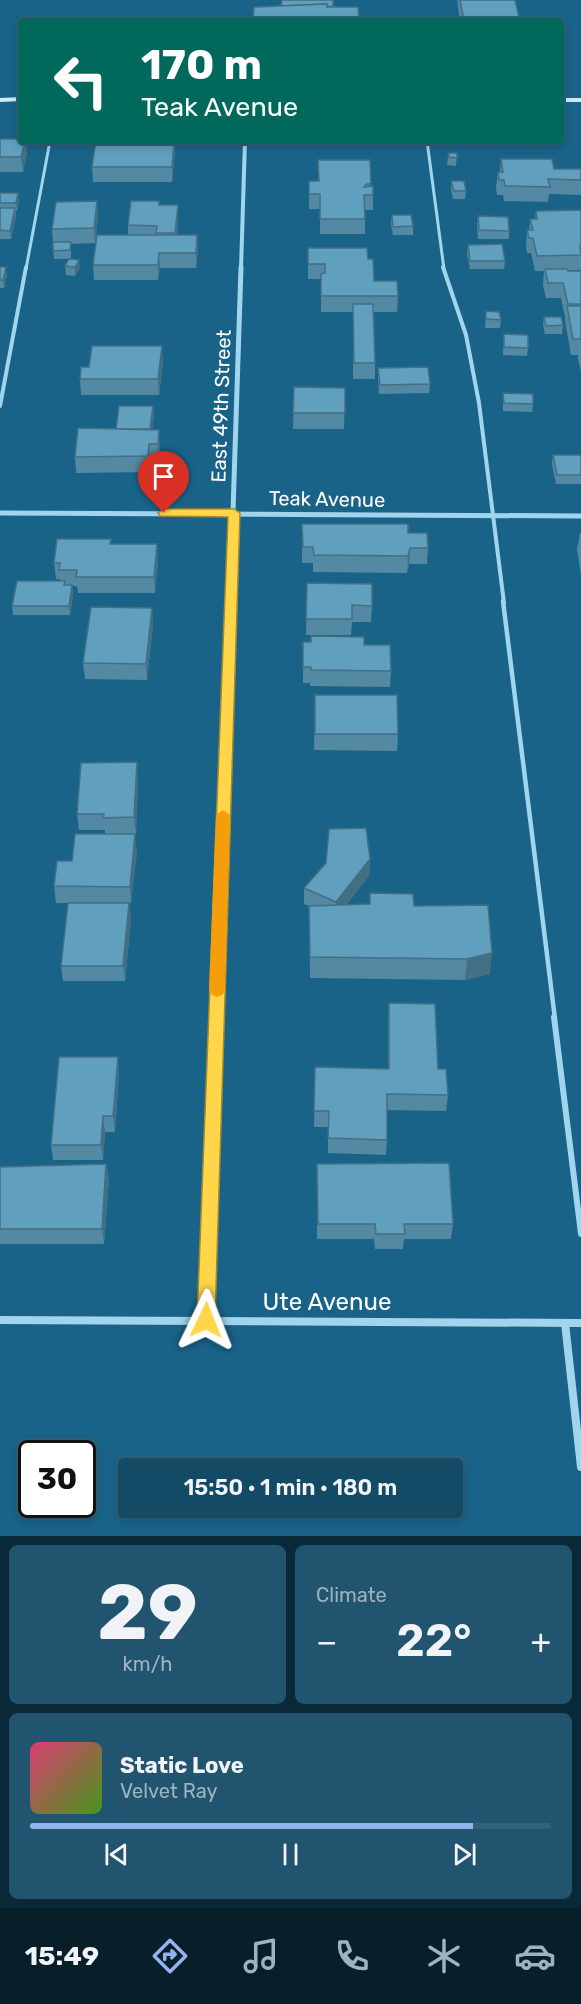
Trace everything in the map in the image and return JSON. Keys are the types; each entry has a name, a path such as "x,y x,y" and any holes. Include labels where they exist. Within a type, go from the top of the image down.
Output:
{"main road":[{"path":"0,99 18,99"},
{"path":"564,100 581,100"}],"street":[{"name":"East 49th Street","path":"206,1320 245,144"},
{"name":"Teak Avenue","path":"0,513 581,516"},
{"name":"Ute Avenue","path":"0,1320 581,1323"},
{"path":"565,1323 581,1467"}],"lane":[{"path":"0,406 49,144"},
{"path":"427,144 442,264 466,335 479,403 581,1234"}],"building":[{"path":"282,0 333,0 333,7 327,4 281,6"},
{"path":"460,0 515,0 519,18 463,18"},
{"path":"327,4 327,7 358,7 359,18 253,18 254,7"},
{"path":"0,139 18,139 18,144 24,144 21,157 0,157"},
{"path":"96,144 174,144 172,167 92,167"},
{"path":"449,153 457,153 457,158 448,157"},
{"path":"501,159 552,159 554,169 581,169 581,180 548,179 550,187 505,186 504,180 499,180 498,172 503,172"},
{"path":"318,160 370,160 371,184 364,187 373,186 373,195 364,195 365,219 320,219 320,194 309,194 309,181 319,181"},
{"path":"451,181 464,181 466,191 454,191"},
{"path":"0,193 18,193 16,203 0,203"},
{"path":"97,201 94,228 52,229 56,202"},
{"path":"131,201 159,201 159,205 178,205 175,233 156,233 157,226 128,225"},
{"path":"0,208 15,208 10,231 0,230"},
{"path":"581,210 581,255 537,256 533,238 529,238 527,230 533,230 530,219 537,219 536,211"},
{"path":"392,215 411,215 413,226 393,227"},
{"path":"478,216 508,217 509,231 479,230"},
{"path":"97,235 197,235 196,253 159,253 158,265 93,265"},
{"path":"53,242 71,242 70,250 53,251"},
{"path":"502,244 505,261 470,261 468,245"},
{"path":"308,248 367,248 368,259 373,259 374,281 397,281 398,296 321,296 321,274 325,273 325,264 308,264"},
{"path":"69,259 79,260 75,267 65,266"},
{"path":"0,267 6,267 3,280 0,280"},
{"path":"545,269 581,271 581,304 568,304 563,283 548,283"},
{"path":"353,304 373,304 375,363 354,363"},
{"path":"567,306 581,306 581,339 573,339"},
{"path":"486,311 499,312 501,320 486,319"},
{"path":"544,317 561,317 563,325 546,326"},
{"path":"504,334 528,335 528,348 504,347"},
{"path":"92,346 162,346 158,379 80,379 81,367 89,367"},
{"path":"428,367 430,384 380,385 378,368"},
{"path":"294,387 345,388 345,413 293,413"},
{"path":"503,393 533,394 533,404 504,403"},
{"path":"119,406 153,406 150,429 116,429"},
{"path":"78,428 159,430 158,444 149,444 148,456 75,457"},
{"path":"553,455 581,455 581,475 557,475"},
{"path":"302,524 408,524 408,533 427,533 428,548 410,548 408,556 314,555 313,547 303,547"},
{"path":"57,539 111,539 110,544 157,544 154,577 76,577 77,570 59,570 60,563 54,563"},
{"path":"17,581 65,581 64,585 72,585 69,606 12,606"},
{"path":"307,583 372,584 372,606 352,605 352,619 306,619"},
{"path":"91,607 152,608 146,664 83,663"},
{"path":"311,636 364,637 364,645 390,645 391,671 311,670 311,667 303,667 303,642 311,642"},
{"path":"315,695 397,695 398,734 315,734"},
{"path":"137,762 134,817 103,818 104,814 77,814 81,763"},
{"path":"366,828 370,859 336,902 304,888 326,863 329,829"},
{"path":"75,834 135,834 130,887 54,886 57,861 72,861"},
{"path":"370,893 413,894 414,906 488,905 492,953 467,959 310,957 309,906 370,904"},
{"path":"68,903 129,903 123,966 61,966"},
{"path":"389,1003 435,1004 438,1069 446,1069 448,1095 387,1094 387,1140 328,1138 329,1111 314,1111 315,1067 389,1069"},
{"path":"59,1057 118,1057 113,1116 103,1116 101,1145 51,1145"},
{"path":"449,1163 453,1224 404,1224 405,1234 376,1234 375,1224 318,1224 317,1164"},
{"path":"106,1164 102,1229 0,1229 0,1167"}],"slow traffic":[{"path":"217,991 223,815"}],"route":[{"path":"164,513 234,513 206,1320"}]}
